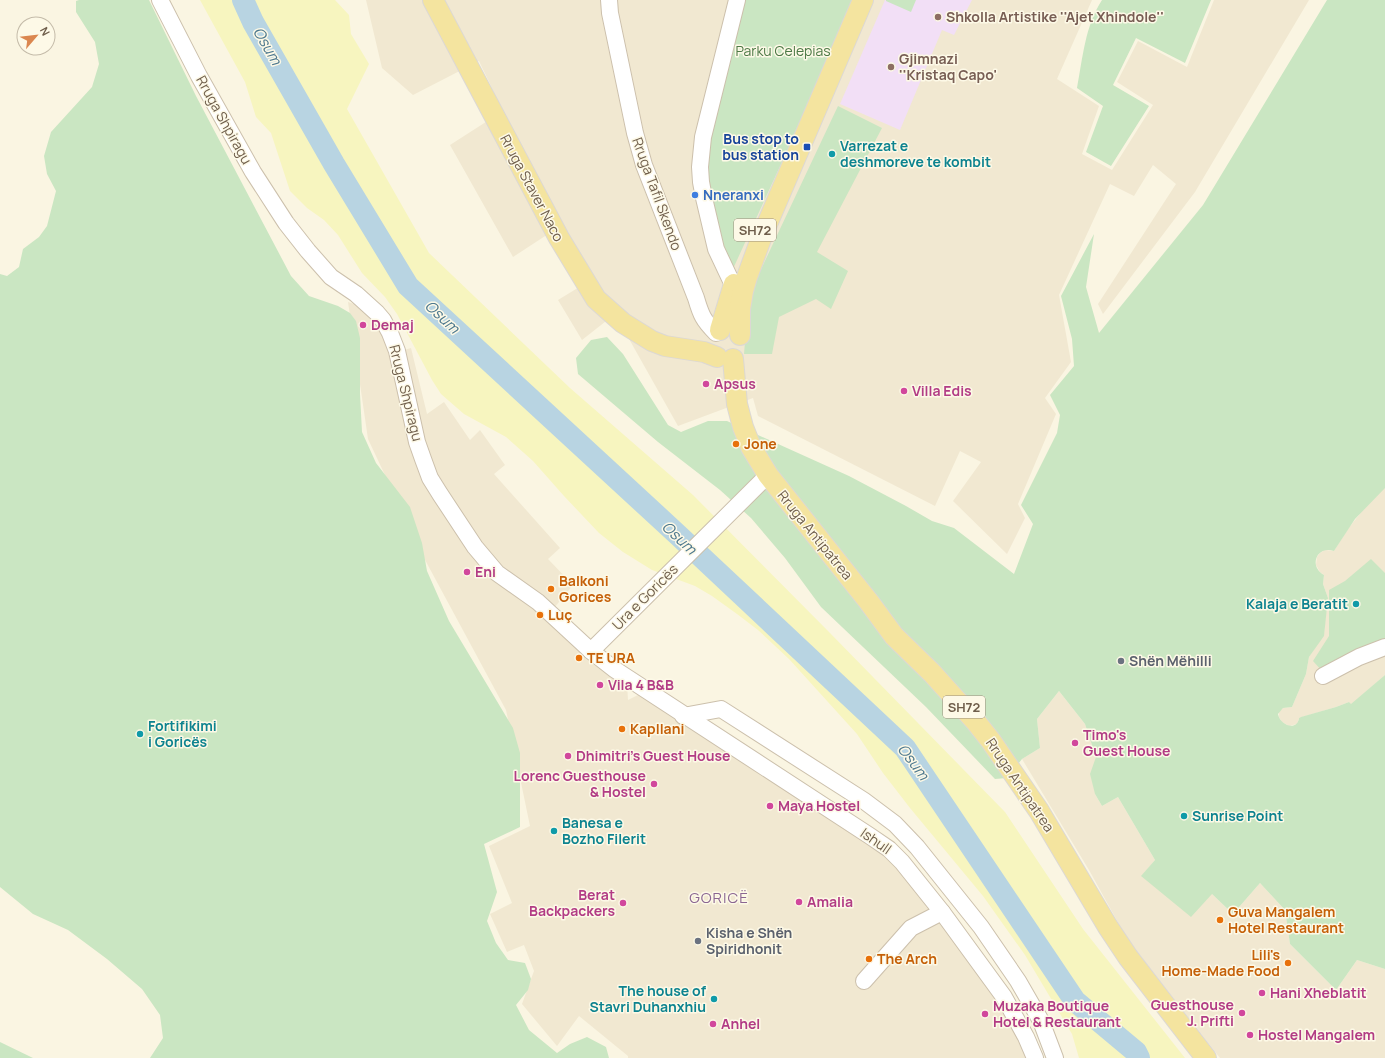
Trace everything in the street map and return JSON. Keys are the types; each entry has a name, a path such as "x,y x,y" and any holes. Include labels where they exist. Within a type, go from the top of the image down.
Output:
{"main road":[{"name":"Rruga Staver Naco","path":"433,0 559,238 596,299 623,323 652,341 665,346 704,352 725,358"},
{"name":"Rruga Antipatrea","path":"725,358 738,357 743,347 743,342 740,335 740,309 747,277 762,236 863,0"},
{"name":"Rruga Antipatrea","path":"804,137 787,158 756,226 733,285 712,348 725,358 743,427 750,447 768,475 869,602 894,636 932,673 992,741 1039,810 1108,927 1128,957 1206,1058"},
{"path":"665,346 716,334 726,329 732,329 740,335"}],"street":[{"name":"Rruga Shpiragu","path":"160,0 199,76 253,172 286,223 330,277 356,294 383,320 397,351 417,442 430,478 440,494 475,546 497,573 538,602 591,652"},
{"name":"Rruga Tafil Skendo","path":"608,0 635,133 644,165 702,316 716,334"},
{"path":"733,285 716,249 700,182 700,167 703,137 737,0"},
{"name":"Ura e Goricës","path":"591,652 738,503 768,475"},
{"path":"1323,676 1359,657 1385,646"},
{"name":"Ishull","path":"591,652 638,686 889,849 902,862 942,912 1004,997 1026,1037 1035,1058"},
{"path":"684,716 721,709 863,800 896,824 917,847 981,927 1018,980 1041,1021 1055,1058"},
{"path":"864,981 911,928 942,912"}],"shaded area":[{"path":"366,0 1092,0 1057,79 1099,106 1082,154 1112,170 1153,105 1117,82 1138,41 1187,67 1214,0 1309,0 1195,192 1103,314 1098,304 1176,184 1153,165 1134,196 1110,184 1059,295 1071,362 1045,398 1056,414 1018,504 1025,518 1007,554 953,501 981,462 960,451 935,506 758,416 753,398 678,426 615,314 582,340 558,300 594,278 562,225 513,257 450,145 503,111 479,61 413,95 382,68"},
{"name":"Gjimnazi ''Kristaq Capo'","path":"885,0 972,0 954,35 942,30 900,130 840,104"},
{"name":"GORICË","path":"348,302 360,306 374,314 394,353 411,348 427,414 444,402 470,440 480,430 505,465 494,474 560,548 548,559 573,585 545,619 594,665 627,683 628,700 644,692 893,860 991,988 1032,1058 628,1058 628,1056 579,1016 557,1046 522,1004 534,971 524,945 507,952 490,914 512,903 489,846 530,826 506,710 424,558 368,439"},
{"name":"Kalaja e Beratit","path":"1385,479 1385,675 1351,705 1349,702 1299,718 1297,724 1289,726 1282,722 1279,717 1279,712 1283,708 1292,707 1306,674 1309,657 1324,634 1328,598 1323,584 1324,575 1320,572 1316,565 1317,557 1325,550 1334,551 1348,529"},
{"path":"1059,691 1085,724 1096,757 1095,794 1102,806 1118,797 1155,860 1142,876 1212,894 1233,914 1260,883 1285,910 1290,944 1336,990 1357,960 1385,969 1385,1058 1220,1058 1126,937 1089,870 1022,759 1040,748 1037,719"}],"green space":[{"path":"149,0 196,96 291,276 309,296 338,306 350,313 356,321 360,338 362,432 376,463 410,507 422,543 427,571 449,621 513,728 520,753 520,827 484,844 497,892 487,921 496,943 508,960 525,963 531,979 528,990 516,1005 529,1030 557,1053 570,1044 587,1037 606,1047 609,1058 150,1058 163,1038 160,1015 142,989 107,959 68,930 33,914 0,887 0,274 7,276 19,267 23,249 39,237 47,226 56,191 47,174 44,156 51,132 92,87 99,64 95,42 76,12 76,1"},
{"name":"Parku Celepias","path":"744,0 857,0 802,130 793,138 732,271 720,248 705,174 710,133 735,42"},
{"path":"886,0 916,0 911,12"},
{"path":"1102,0 1211,0 1185,63 1136,38 1113,85 1149,106 1111,166 1086,152 1103,106 1077,88 1088,31 1096,10"},
{"path":"1327,0 1385,0 1385,488 1355,519 1334,551 1323,551 1317,557 1316,567 1324,575 1323,584 1328,598 1324,636 1309,657 1306,674 1292,707 1283,708 1278,714 1279,718 1285,724 1292,726 1295,725 1301,717 1349,702 1351,704 1385,675 1385,969 1357,960 1336,990 1290,944 1285,910 1260,883 1233,914 1212,894 1191,917 1141,876 1155,860 1118,797 1102,806 1095,794 1090,774 1096,757 1085,724 1059,691 1037,719 1040,748 1022,759 1007,778 995,779 926,707 821,607 785,558 751,518 720,490 658,442 578,374 576,358 591,340 607,337 623,354 668,425 681,432 708,421 727,421 849,476 932,521 954,528 1014,574 1033,524 1021,505 1057,433 1060,415 1050,395 1074,366 1072,339 1061,296 1094,234 1086,287 1099,333 1203,205"},
{"path":"838,106 882,128 817,252 848,271 831,309 816,299 779,317 772,354 744,354 746,330 755,282"},
{"path":"1371,559 1385,573 1385,643 1323,672 1313,661 1329,636 1329,590 1345,581"},
{"path":"0,1042 33,1058 0,1058"}],"sand":[{"path":"200,0 335,0 349,15 351,34 369,64 347,109 429,253 570,388 693,495 1005,812 1083,929 1185,1058 1079,1058 1072,1034 1025,955 983,896 910,808 883,773 857,734 789,659 758,630 712,596 695,586 652,570 623,552 599,533 533,461 506,437 464,414 441,394 397,314 385,297 362,273 338,235 324,220 307,208 290,191 271,133 256,117 245,82"}],"waterway":[{"name":"Osum","path":"243,0 253,22 334,164 408,286 678,535 905,748 1075,1001 1136,1052 1139,1058"}],"place":[{"name":"Shkolla Artistike ''Ajet Xhindole''","path":"938,17"},
{"name":"Gjimnazi ''Kristaq Capo'","path":"891,67"},
{"name":"Bus stop to bus station","path":"807,147"},
{"name":"Varrezat e deshmoreve te kombit","path":"832,154"},
{"name":"Nneranxi","path":"695,195"},
{"name":"Demaj","path":"363,325"},
{"name":"Apsus","path":"706,384"},
{"name":"Villa Edis","path":"904,391"},
{"name":"Jone","path":"736,444"},
{"name":"Eni","path":"467,572"},
{"name":"Balkoni Gorices","path":"551,589"},
{"name":"Kalaja e Beratit","path":"1356,604"},
{"name":"Luç","path":"540,615"},
{"name":"TE URA","path":"579,658"},
{"name":"Shën Mëhilli","path":"1121,661"},
{"name":"Vila 4 B&B","path":"600,685"},
{"name":"Kapllani","path":"622,729"},
{"name":"Fortifikimi i Goricës","path":"140,734"},
{"name":"Timo's Guest House","path":"1075,743"},
{"name":"Dhimitri's Guest House","path":"568,756"},
{"name":"Lorenc Guesthouse & Hostel","path":"654,784"},
{"name":"Maya Hostel","path":"770,806"},
{"name":"Sunrise Point","path":"1184,816"},
{"name":"Banesa e Bozho Filerit","path":"554,831"},
{"name":"Amalia","path":"799,902"},
{"name":"Berat Backpackers","path":"623,903"},
{"name":"Guva Mangalem Hotel Restaurant","path":"1220,920"},
{"name":"Kisha e Shën Spiridhonit","path":"698,941"},
{"name":"The Arch","path":"869,959"},
{"name":"Lili's Home-Made Food","path":"1288,963"},
{"name":"Hani Xheblatit","path":"1262,993"},
{"name":"The house of Stavri Duhanxhiu","path":"714,999"},
{"name":"Guesthouse J. Prifti","path":"1242,1013"},
{"name":"Muzaka Boutique Hotel & Restaurant","path":"985,1014"},
{"name":"Anhel","path":"713,1024"},
{"name":"Hostel Mangalem","path":"1250,1035"}],"district":[{"name":"GORICË","path":"719,898"}]}
